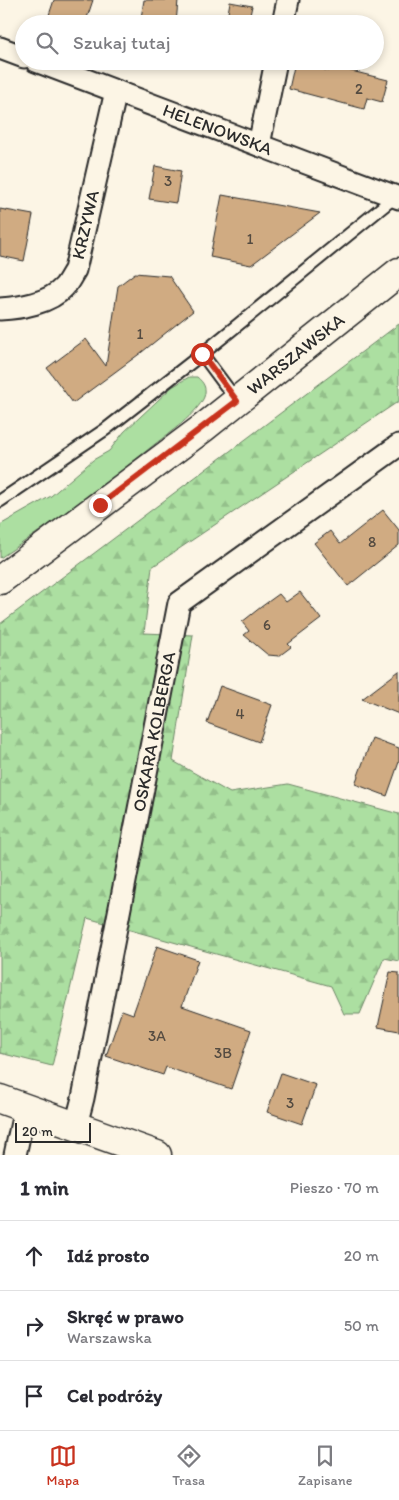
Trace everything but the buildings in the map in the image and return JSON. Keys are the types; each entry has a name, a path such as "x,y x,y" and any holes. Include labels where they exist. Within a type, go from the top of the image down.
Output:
{"main road":[{"name":"WARSZAWSKA","path":"0,580 64,534 237,401 399,272"},
{"path":"12,1104 157,1155"}],"street":[{"path":"285,15 288,0"},
{"path":"0,48 15,54"},
{"name":"HELENOWSKA","path":"60,70 397,197"},
{"path":"259,145 274,70"},
{"name":"KRZYWA","path":"0,309 32,305 52,297 64,288 75,270 116,91"},
{"name":"OSKARA KOLBERGA","path":"76,1125 83,1098 179,603 399,445"},
{"path":"12,1104 15,1155"}],"lane":[{"path":"0,501 106,429 397,197"},
{"path":"202,354 237,401"}],"green space":[{"path":"399,324 399,401 152,567 144,633 193,635 173,761 230,793 288,784 399,814 399,961 384,958 360,1014 344,1014 331,986 87,918 52,1066 0,1053 0,624"},
{"path":"189,377 197,377 203,384 205,391 204,397 189,416 175,429 98,488 0,558 0,525 51,496 93,460 109,451 124,432 172,387"}],"route":[{"path":"100,505 237,401 202,354"}]}
